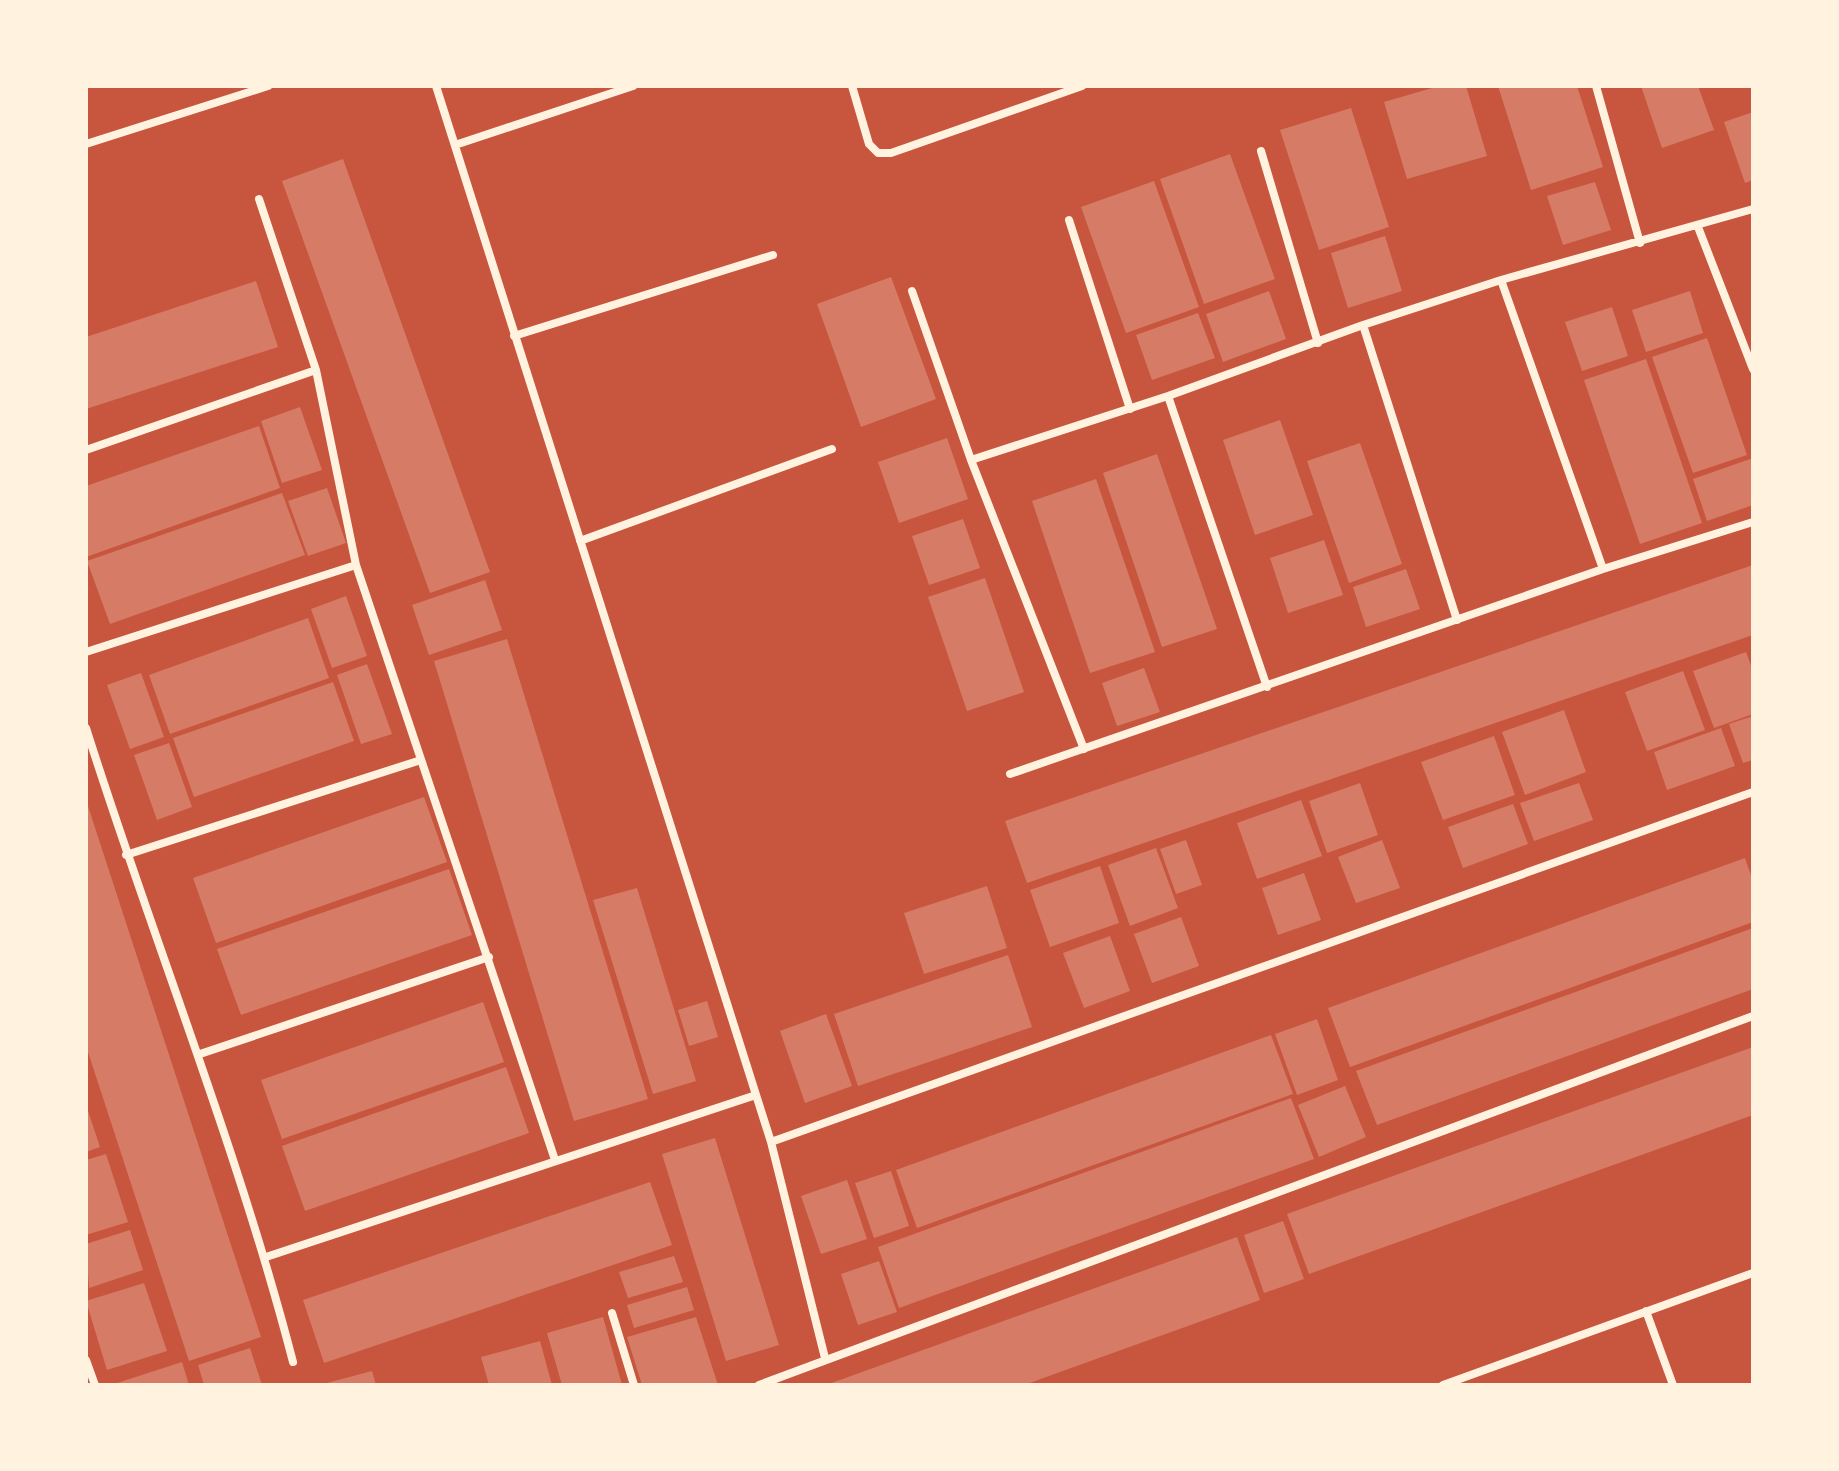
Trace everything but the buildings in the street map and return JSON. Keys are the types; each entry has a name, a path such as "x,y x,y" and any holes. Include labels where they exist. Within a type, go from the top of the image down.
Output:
{"street":[{"path":"86,144 268,86"},
{"path":"436,86 771,1142 825,1358"},
{"path":"455,145 633,86"},
{"path":"852,86 869,144 878,153 891,153 1082,86"},
{"path":"1596,86 1640,243"},
{"path":"1261,151 1318,343"},
{"path":"259,199 316,370 356,565 555,1160"},
{"path":"971,460 1130,409 1363,325 1501,280 1698,227 1753,209"},
{"path":"1069,220 1130,409"},
{"path":"1698,227 1753,369"},
{"path":"514,336 773,255"},
{"path":"1501,280 1603,569"},
{"path":"912,291 971,460 1084,749"},
{"path":"1363,325 1457,620"},
{"path":"86,450 316,370"},
{"path":"1168,396 1267,687"},
{"path":"580,541 832,449"},
{"path":"1010,774 1603,569 1753,522"},
{"path":"86,652 356,565"},
{"path":"86,728 126,855 200,1054 266,1257 293,1362"},
{"path":"126,855 421,760"},
{"path":"771,1142 1753,792"},
{"path":"200,1054 489,957"},
{"path":"759,1385 1753,1016"},
{"path":"266,1257 756,1095"},
{"path":"1443,1385 1753,1273"},
{"path":"1646,1311 1673,1385"},
{"path":"612,1313 634,1385"},
{"path":"86,1360 95,1385"}]}
